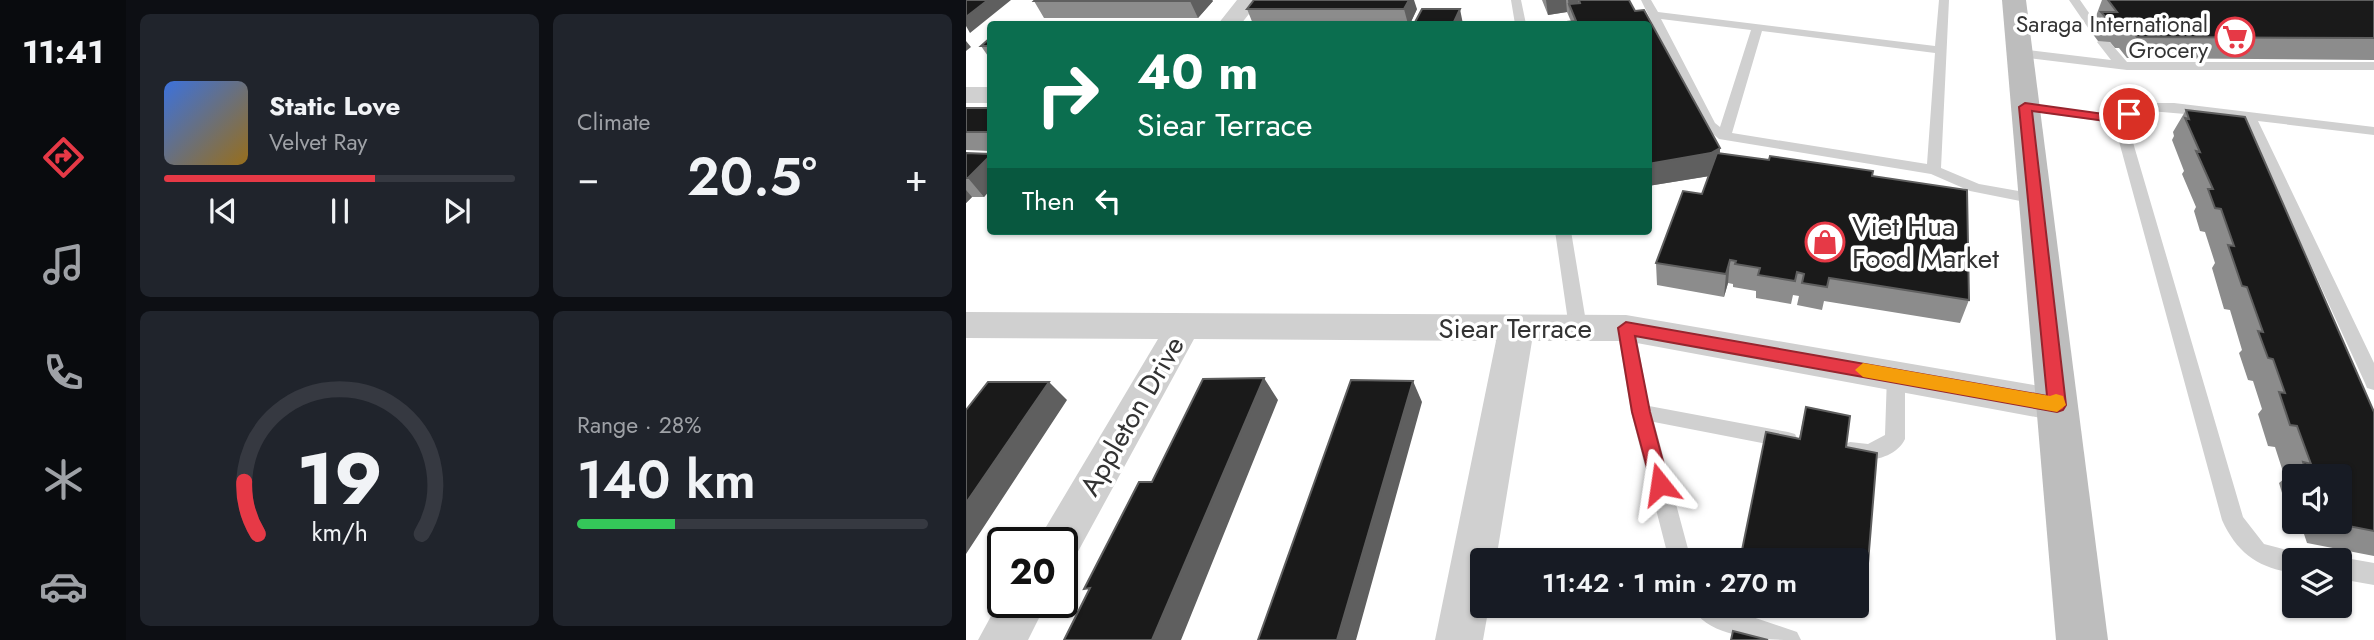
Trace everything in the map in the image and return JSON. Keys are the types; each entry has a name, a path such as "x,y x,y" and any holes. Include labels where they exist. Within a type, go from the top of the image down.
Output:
{"main road":[{"path":"2014,0 2082,640"}],"street":[{"path":"1232,21 1249,0"},
{"path":"966,95 987,95"},
{"name":"Siear Terrace","path":"966,324 1626,328 2057,405"},
{"name":"Appleton Drive","path":"1068,527 1184,326"},
{"path":"1459,640 1516,328"},
{"path":"1002,640 1015,618"}],"lane":[{"path":"1516,0 1520,21"},
{"path":"1646,0 1709,125 1724,136 1934,170 1975,188 2035,198"},
{"path":"1934,170 1944,0"},
{"path":"2074,0 2122,65"},
{"path":"1655,15 1942,50"},
{"path":"1724,136 1757,27"},
{"path":"2020,53 2122,65 2374,66"},
{"path":"2025,107 2120,120 2148,107 2248,114 2374,131"},
{"path":"2248,114 2374,383"},
{"path":"2120,120 2233,520 2250,548 2282,561"},
{"path":"1564,235 1578,328"},
{"path":"1626,328 1641,412 1677,548"},
{"path":"1842,450 1870,453 1895,439 1896,376"},
{"path":"1641,412 1799,442"},
{"path":"2352,570 2374,574"},
{"path":"1722,618 1789,640"}],"building":[{"path":"966,0 988,0 966,17"},
{"path":"1035,0 1191,0 1034,1"},
{"path":"1254,0 1409,0 1404,9 1247,9"},
{"path":"1579,0 1629,0 1635,11 1644,10 1650,21 1576,21 1569,4 1580,3"},
{"path":"2108,0 2374,0 2374,38 2137,37 2129,27 2119,21 2108,20 2101,12 2117,12"},
{"path":"1422,9 1460,9 1454,21 1416,21"},
{"path":"1652,25 1720,148 1711,153 1652,163"},
{"path":"966,108 987,108 987,132 966,132"},
{"path":"2186,110 2245,117 2374,412 2374,531 2352,527 2352,464 2311,464 2297,426 2290,425 2279,392 2285,393 2273,359 2268,358 2258,331 2263,332 2247,287 2242,286 2228,245 2234,246 2221,209 2215,208 2208,189 2213,189 2185,118 2189,119"},
{"path":"966,153 987,154 987,159 966,178"},
{"path":"1717,153 1769,160 1770,156 1873,171 1872,176 1967,190 1969,300 1829,278 1827,287 1802,283 1804,274 1797,272 1795,281 1758,275 1760,268 1735,264 1736,261 1730,260 1726,274 1656,263 1683,191 1702,194"},
{"path":"1264,378 1152,640 1064,640 1075,618 1078,618 1078,612 1090,588 1084,589 1139,482 1152,482 1203,379"},
{"path":"1351,380 1413,381 1337,640 1258,640"},
{"path":"988,382 1049,382 966,503 966,410"},
{"path":"1806,407 1850,416 1846,447 1877,453 1869,551 1869,548 1742,548 1766,432 1800,439"},
{"path":"1733,631 1768,640 1731,640"}],"slow traffic":[{"path":"1863,370 2057,405 2056,401"}],"place":[{"name":"Saraga International Grocery","path":"2235,37"},
{"name":"Viet Hua Food Market","path":"1825,242"}],"route":[{"path":"1660,484 1641,412 1626,328 2057,405 2025,107 2120,120 2129,114"}]}
